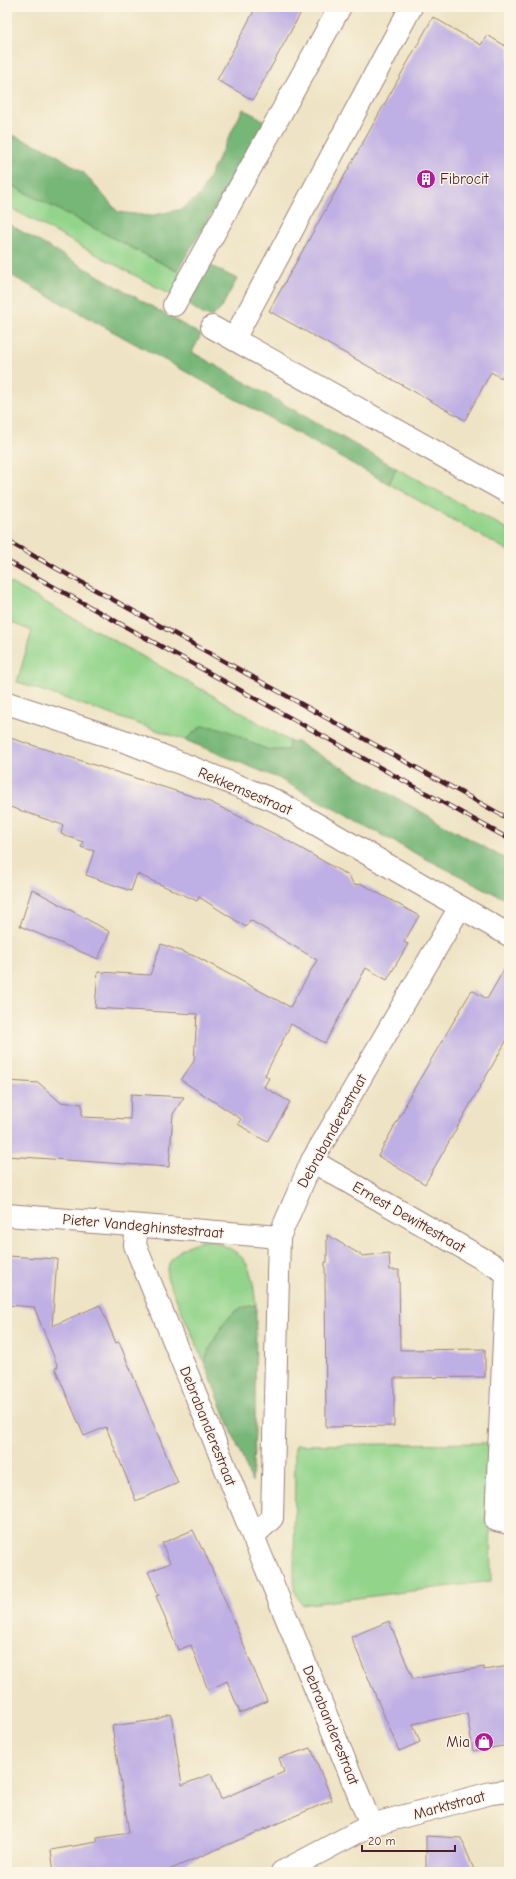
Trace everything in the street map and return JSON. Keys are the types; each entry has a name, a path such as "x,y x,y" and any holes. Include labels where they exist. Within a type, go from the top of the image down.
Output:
{"street":[{"path":"174,305 340,7"},
{"path":"234,339 411,7"},
{"path":"212,327 509,493"},
{"name":"Rekkemsestraat","path":"7,704 130,743 276,802 509,935"},
{"name":"Debrabanderestraat","path":"253,1536 272,1518 279,1237 312,1161 460,907"},
{"name":"Ernest Dewittestraat","path":"312,1161 508,1273 496,1520 509,1523"},
{"name":"Pieter Vandeghinstestraat","path":"7,1215 279,1237"},
{"name":"Debrabanderestraat","path":"138,1226 135,1245 371,1825"},
{"name":"Marktstraat","path":"282,1872 371,1825 491,1793 509,1791"}],"green space":[{"path":"243,109 267,122 177,271 7,183 7,133 49,150 84,173 118,212 150,216 182,209 200,195"},
{"path":"7,183 198,282 186,303 7,206"},
{"path":"7,223 201,335 192,352 396,468 389,484 7,273"},
{"path":"207,264 237,279 220,310 211,317 204,315 186,303"},
{"path":"396,468 509,530 509,551 389,484"},
{"path":"7,581 219,699 289,741 288,750 270,750 202,726 185,740 17,682 32,631 7,621"},
{"path":"202,726 230,731 260,747 269,750 288,750 289,741 297,742 509,861 509,901 409,850 278,778 185,740"},
{"path":"206,1240 231,1249 245,1261 252,1279 256,1305 240,1309 227,1319 218,1333 204,1362 167,1278 170,1263 178,1252 191,1244"},
{"path":"256,1305 255,1431 252,1482 204,1362 218,1333 227,1319 240,1309"},
{"path":"489,1443 491,1581 302,1605 294,1590 295,1445"}],"building":[{"path":"256,7 304,7 253,100 217,80"},
{"name":"Fibrocit","path":"433,17 481,45 487,35 509,48 509,364 501,378 491,372 465,420 269,311"},
{"path":"7,737 210,802 281,837 349,876 354,885 362,884 419,916 404,942 408,944 387,980 366,968 325,1043 291,1024 265,1075 269,1078 264,1087 290,1102 267,1142 238,1124 241,1119 181,1080 194,1061 197,1014 95,1008 98,972 150,975 161,944 197,957 290,1007 317,960 250,920 246,927 199,897 197,901 137,874 131,891 86,875 94,851 81,847 83,842 61,834 63,825 7,806"},
{"path":"32,889 110,932 98,959 20,926"},
{"path":"509,961 509,1036 425,1184 378,1156 406,1105 405,1104 472,990 487,999"},
{"path":"7,1081 39,1083 60,1102 82,1104 82,1117 130,1119 131,1094 184,1097 173,1114 169,1167 7,1156"},
{"path":"327,1235 363,1256 389,1253 390,1270 399,1270 400,1350 485,1349 485,1377 394,1378 394,1426 326,1427 325,1262 327,1262"},
{"path":"7,1256 57,1259 52,1326 100,1305 116,1343 119,1342 178,1483 136,1501 106,1427 84,1436 55,1368 58,1367 34,1307 7,1305"},
{"path":"193,1530 202,1549 203,1548 267,1701 240,1713 227,1681 208,1690 191,1645 178,1650 156,1596 159,1595 148,1572 170,1563 162,1543"},
{"path":"389,1621 413,1679 484,1667 484,1670 509,1666 509,1745 473,1751 467,1713 413,1724 420,1742 399,1751 351,1637"},
{"path":"171,1714 182,1785 211,1774 221,1799 284,1772 279,1758 311,1748 332,1800 164,1872 54,1872 51,1850 97,1842 97,1838 129,1833 112,1726 155,1720"},
{"path":"426,1836 461,1838 475,1872 426,1872"}],"railway":[{"path":"7,541 509,819"},
{"path":"7,561 509,839"}],"place":[{"name":"Fibrocit","path":"426,179"},
{"name":"Mia","path":"484,1742"}]}
